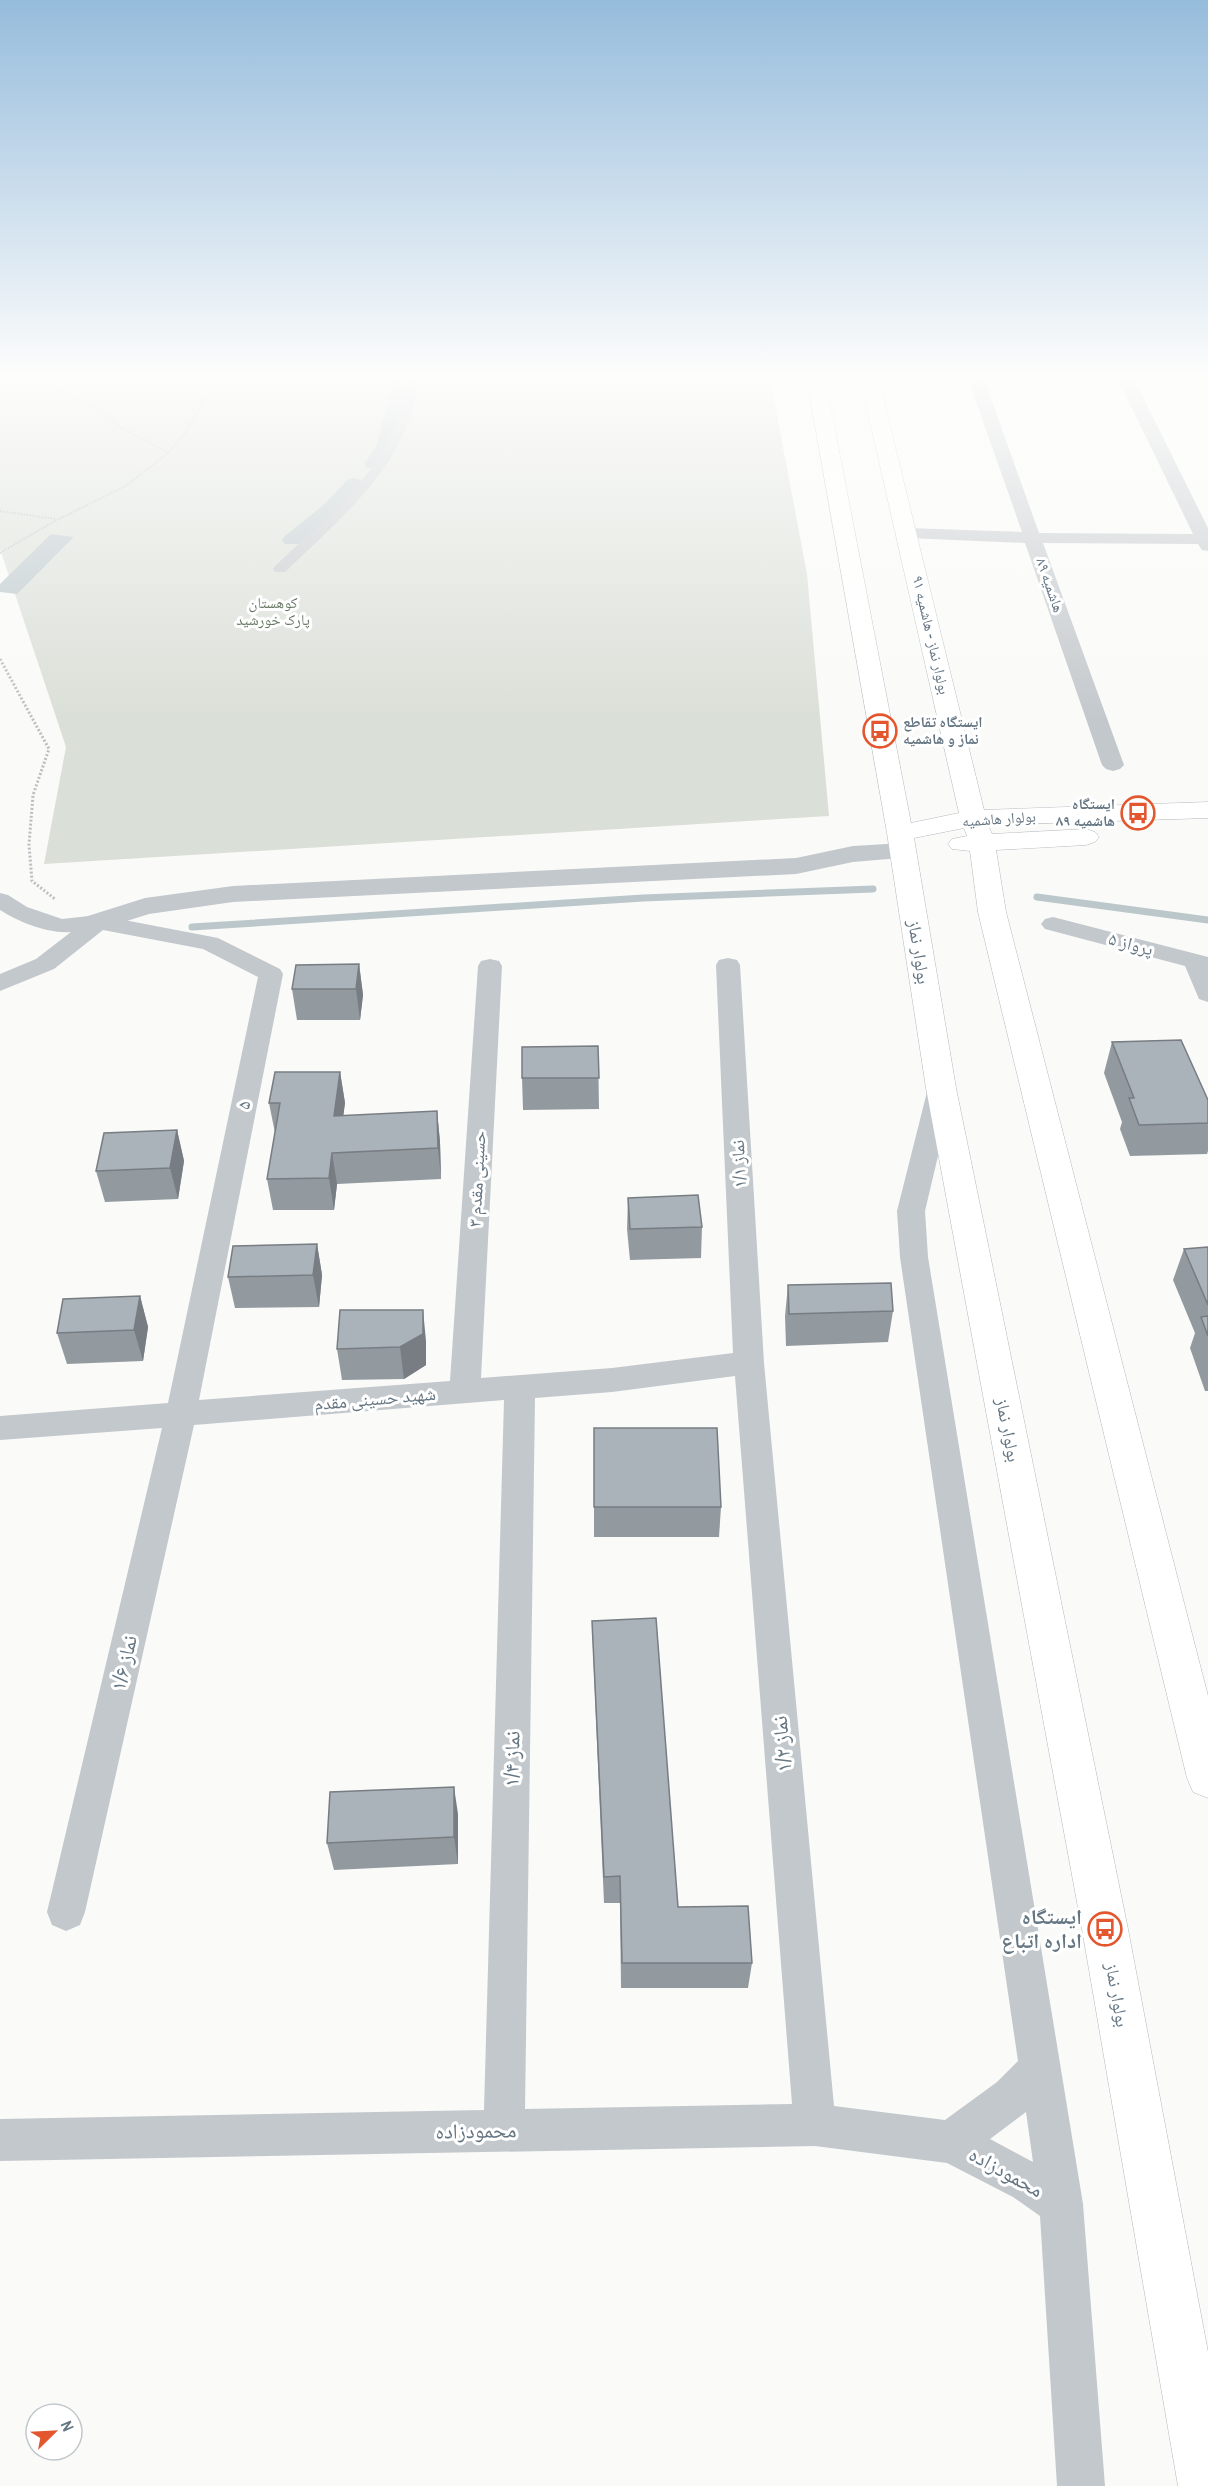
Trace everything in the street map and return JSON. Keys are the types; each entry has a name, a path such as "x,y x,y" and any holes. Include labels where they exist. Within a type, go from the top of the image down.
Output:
{"main road":[{"name":"بولوار نماز","path":"836,489 901,842 941,1088 1105,1929 1206,2486"},
{"path":"896,489 907,533"},
{"name":"بولوار نماز - هاشمیه ۹۱","path":"907,533 977,830"},
{"name":"بولوار هاشمیه","path":"901,842 977,830 1208,810"},
{"name":"بولوار هاشمیه","path":"977,830 1208,833"},
{"path":"977,830 992,912 1208,1778"}],"street":[{"path":"280,569 360,489"},
{"name":"هاشمیه ۸۹","path":"1015,489 1113,765"},
{"path":"907,533 1207,541 1181,489"},
{"path":"0,900 19,912 60,926 99,922 146,906 233,894 796,866 901,842"},
{"path":"0,982 45,964 99,922"},
{"name":"۵","path":"99,922 210,943 271,974 181,1414"},
{"name":"پرواز ۵","path":"1053,924 1202,963"},
{"path":"1202,963 1208,994"},
{"name":"نماز ۱/۱","path":"728,965 749,1363"},
{"name":"حسینی مقدم ۳","path":"465,1391 490,966"},
{"path":"941,1088 911,1211 914,1257 1061,2204 1081,2486"},
{"name":"شهید حسینی مقدم","path":"0,1428 612,1380 749,1363"},
{"name":"نماز ۱/۲","path":"749,1363 815,2125"},
{"name":"نماز ۱/۴","path":"504,2131 520,1387"},
{"name":"نماز ۱/۶","path":"66,1912 181,1414"},
{"name":"محمودزاده","path":"951,2142 1012,2097 1040,2068"},
{"name":"محمودزاده","path":"0,2140 815,2125 951,2142 1028,2181 1061,2204"}],"path":[{"path":"0,553 57,519 120,489"},
{"path":"0,511 57,519"},
{"path":"0,659 49,749 33,795 29,845 33,881 64,907 60,926"}],"green space":[{"name":"کوهستان پارک خورشید","path":"0,489 791,489 807,574 829,816 44,864 66,747 0,549"}],"shaded area":[{"path":"51,534 74,537 17,594 0,592 0,584"}],"building":[{"path":"359,964 356,989 292,989 296,965"},
{"path":"1181,1040 1208,1100 1208,1123 1139,1125 1129,1098 1134,1098 1112,1042"},
{"path":"598,1046 599,1078 522,1078 522,1047"},
{"path":"275,1072 340,1072 334,1116 437,1111 438,1148 332,1153 329,1178 267,1179 280,1103 269,1103"},
{"path":"177,1130 170,1168 96,1171 104,1133"},
{"path":"698,1195 702,1227 630,1229 628,1198"},
{"path":"317,1244 313,1275 228,1277 233,1246"},
{"path":"1208,1247 1208,1305 1184,1249"},
{"path":"891,1283 893,1311 789,1314 788,1285"},
{"path":"140,1296 134,1330 57,1333 63,1299"},
{"path":"340,1310 423,1310 423,1334 400,1347 337,1349"},
{"path":"1208,1316 1208,1336 1201,1317"},
{"path":"594,1428 717,1428 721,1507 594,1507"},
{"path":"656,1618 678,1907 748,1906 752,1963 622,1963 620,1876 604,1877 592,1621"},
{"path":"454,1787 454,1837 327,1843 330,1792"}],"waterway":[{"path":"292,540 333,507 349,489"},
{"path":"192,927 643,898 873,889"},
{"path":"1037,897 1208,920"}],"place":[{"name":"ایستگاه تقاطع نماز و هاشمیه","path":"880,731"},
{"name":"ایستگاه هاشمیه ۸۹","path":"1138,813"},
{"name":"ایستگاه اداره اتباع","path":"1105,1929"}]}
